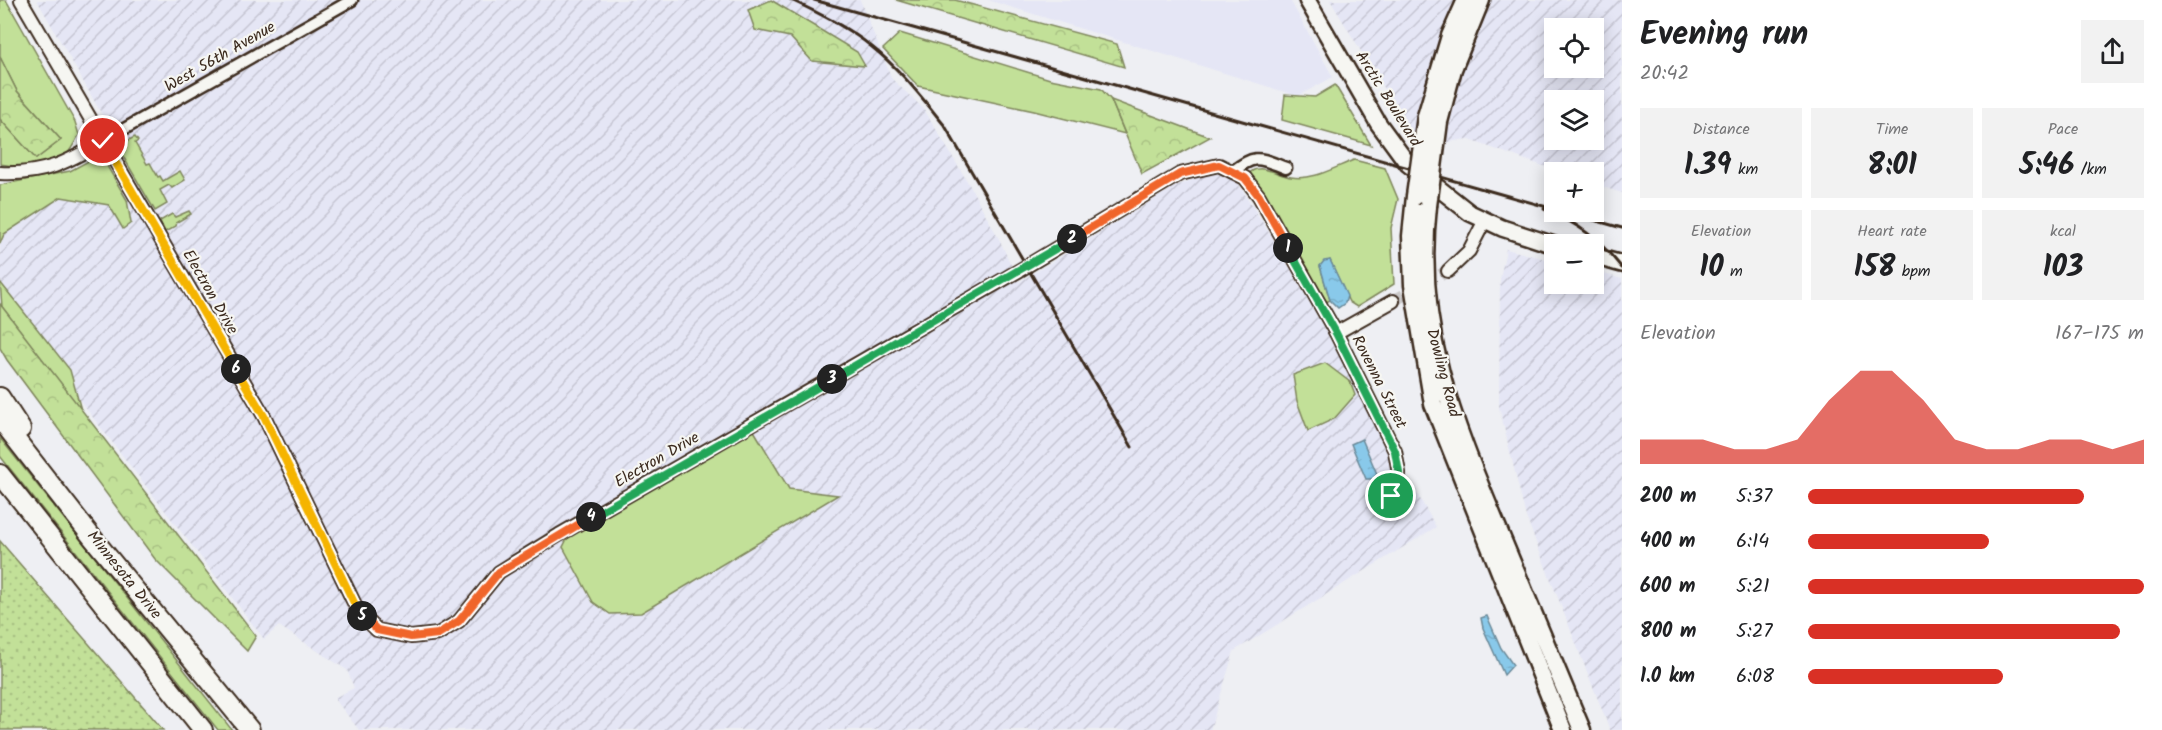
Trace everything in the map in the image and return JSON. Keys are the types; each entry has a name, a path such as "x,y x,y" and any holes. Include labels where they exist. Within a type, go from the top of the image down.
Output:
{"highway":[{"path":"0,397 91,536"},
{"name":"Minnesota Drive","path":"0,419 91,536 250,730"},
{"name":"Minnesota Drive","path":"0,474 203,730"},
{"path":"0,484 69,561"}],"main road":[{"name":"Arctic Boulevard","path":"1307,0 1378,123 1404,159 1457,204 1485,220 1544,242"},
{"name":"Dowling Road","path":"1466,0 1450,36 1433,119 1421,201 1411,236 1413,285 1433,404 1563,730"},
{"name":"Dowling Road","path":"1433,119 1481,0"},
{"name":"Dowling Road","path":"1421,201 1428,316 1446,392 1469,457 1582,730"},
{"path":"1604,259 1622,264"}],"street":[{"name":"Electron Drive","path":"21,0 264,416 358,611 377,630 411,637 438,634 459,621 499,572 559,535 1010,276 1180,174 1219,165"},
{"name":"West 56th Avenue","path":"103,141 352,0"},
{"path":"0,173 28,174 44,171 65,164 103,141"},
{"path":"1232,172 1249,160 1257,158 1286,168"},
{"name":"Rovenna Street","path":"1219,165 1245,178 1259,196 1336,333 1395,451 1399,473 1397,486 1382,504"},
{"path":"1448,271 1469,251 1485,220"},
{"path":"1336,333 1393,301"}],"shaded area":[{"path":"37,0 860,0 892,79 924,109 970,186 1019,282 1176,186 1211,173 1227,174 1238,183 1278,247 1436,527 1234,651 1210,730 359,730 334,698 354,688 347,670 279,626 264,639 0,297 0,230 126,157"},
{"path":"988,0 1290,0 1333,77 1298,96"},
{"path":"1330,0 1622,0 1622,193 1604,187 1604,162 1544,162 1544,166 1467,139 1419,147"},
{"path":"1506,249 1544,258 1544,294 1604,294 1604,274 1622,279 1622,730 1610,730 1526,517 1499,407 1500,279"}],"green space":[{"path":"0,0 6,0 75,122 79,135 66,155 51,163 25,167 0,164 0,119 36,159 61,140 17,91 0,57"},
{"path":"771,0 857,52 865,66 812,61 790,37 755,30 748,10"},
{"path":"896,0 955,0 1117,44 1124,67"},
{"path":"900,33 1050,79 1101,89 1111,100 1125,134 1034,111 918,86 883,49"},
{"path":"0,57 17,91 61,140 36,159 0,119"},
{"path":"1335,85 1371,145 1282,120 1285,95 1315,97"},
{"path":"1111,100 1210,137 1142,174"},
{"path":"135,137 138,141 135,143 147,164 150,163 158,177 160,176 163,181 180,171 185,180 172,188 169,185 160,190 167,204 155,211 117,146"},
{"path":"94,158 103,159 127,200 131,223 123,229 109,205 61,197 4,234 0,244 0,185 70,171"},
{"path":"1354,160 1385,168 1398,199 1391,228 1394,284 1357,307 1349,302 1330,260 1320,266 1330,300 1324,303 1248,175 1252,171 1262,169 1291,177 1307,177"},
{"path":"189,211 191,214 165,232 160,221 172,214 175,217"},
{"path":"0,282 70,370 81,410 2,307"},
{"path":"0,304 256,636 247,651 155,559 7,360 0,348"},
{"path":"1325,363 1350,382 1355,395 1334,419 1308,431 1297,401 1293,375"},
{"path":"753,429 789,489 838,495 641,613 610,614 593,602 563,547 570,533"},
{"path":"0,438 232,730 218,730 0,456"},
{"path":"0,541 153,718 163,730 0,730"}],"water":[{"path":"1330,260 1347,296 1345,303 1338,308 1330,300 1320,266 1324,261"},
{"path":"1362,439 1377,474 1373,479 1366,479 1351,444"},
{"path":"1487,616 1501,648 1513,665 1504,675 1483,628 1481,618"}],"tunnel":[{"path":"1393,301 1448,271"}],"railway":[{"path":"791,0 833,21 872,47 901,74 945,126 1132,447"},
{"path":"814,0 1544,206"},
{"path":"1570,222 1587,233 1622,268"},
{"path":"1601,222 1622,228"}],"route":[{"path":"103,141 264,416 358,611 377,630 411,637 438,634 459,621 499,572 559,535 1020,270 1180,174 1219,165 1245,178 1259,196 1336,333 1395,451 1399,473 1397,486 1391,496"}]}
